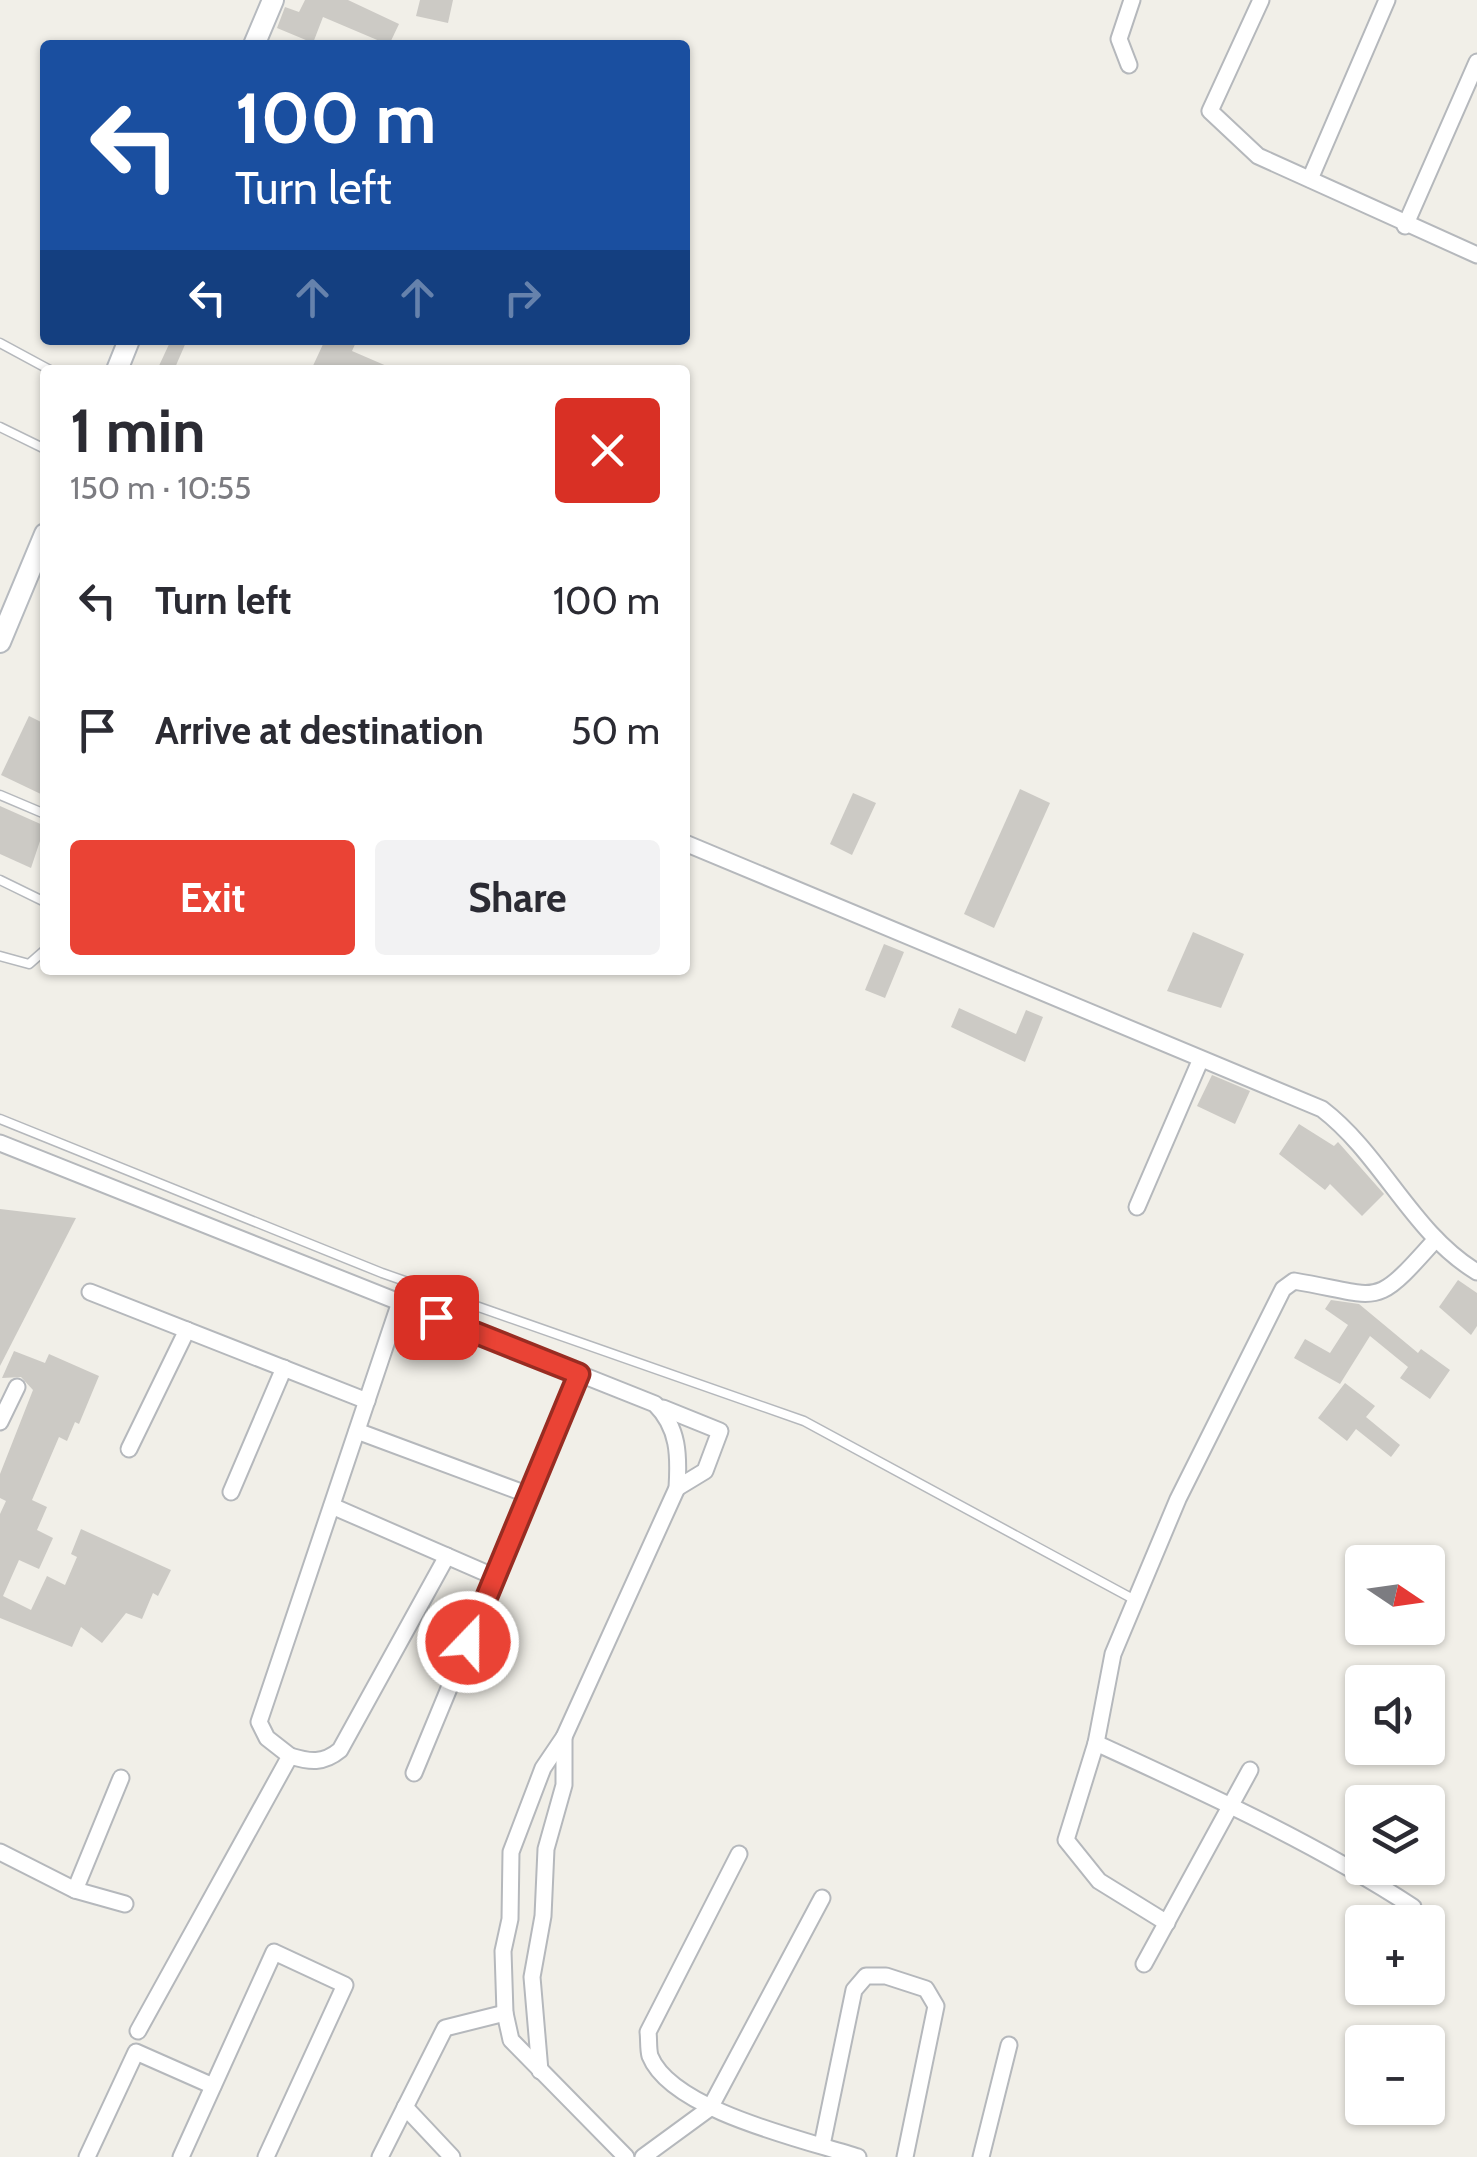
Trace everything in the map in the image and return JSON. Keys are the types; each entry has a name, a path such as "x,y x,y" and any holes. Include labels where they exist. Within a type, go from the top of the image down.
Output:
{"main road":[{"path":"256,40 273,0"},
{"path":"0,642 40,552"}],"street":[{"path":"1128,65 1119,40 1132,0"},
{"path":"1261,0 1210,112 1258,156 1405,226 1477,255"},
{"path":"1310,179 1386,0"},
{"path":"1405,226 1477,62"},
{"path":"690,845 1322,1110 1364,1147 1436,1239 1477,1272"},
{"path":"1137,1207 1200,1061"},
{"path":"0,1143 720,1431 705,1470 677,1488"},
{"path":"1167,1922 1098,1881 1066,1840 1096,1743 1112,1654 1178,1499 1283,1289 1294,1281 1365,1296 1384,1293 1436,1239"},
{"path":"90,1292 367,1401"},
{"path":"400,1302 259,1722 266,1738 290,1756 310,1762 330,1758 340,1750 447,1556"},
{"path":"129,1448 186,1330"},
{"path":"231,1492 284,1368"},
{"path":"414,1772 579,1374"},
{"path":"0,1422 17,1387"},
{"path":"626,2157 510,2040 503,1950 510,1920 512,1852 543,1768 564,1736 677,1488 679,1453 670,1419 655,1404"},
{"path":"357,1431 528,1495"},
{"path":"332,1506 495,1577"},
{"path":"540,2072 532,1977 543,1916 546,1849 564,1786 564,1736"},
{"path":"1096,1743 1232,1805 1353,1868 1409,1905"},
{"path":"138,2031 290,1756"},
{"path":"1144,1964 1250,1770"},
{"path":"76,1890 121,1778"},
{"path":"0,1852 76,1890 125,1904"},
{"path":"738,1854 648,2032 650,2056 710,2108 858,2157"},
{"path":"643,2157 710,2108 822,1898"},
{"path":"510,1920 543,1916"},
{"path":"180,2157 274,1952 345,1984 266,2157"},
{"path":"822,2145 854,1990 866,1976 886,1976 926,1989 936,2006 905,2157"},
{"path":"380,2157 445,2028 505,2013"},
{"path":"982,2157 1009,2045"},
{"path":"88,2157 136,2052 213,2086"},
{"path":"405,2107 452,2157"}],"lane":[{"path":"0,343 41,365"},
{"path":"0,427 40,446"},
{"path":"0,795 40,812"},
{"path":"0,880 40,900"},
{"path":"0,956 30,964 40,955"},
{"path":"0,1119 382,1273 804,1421 1136,1600"}],"building":[{"path":"305,0 348,0 399,24 391,40 377,40 323,17 314,40 277,28 285,7 299,12"},
{"path":"420,0 453,0 448,23 416,16"},
{"path":"169,345 185,345 176,365 159,365"},
{"path":"323,345 355,345 352,351 384,365 313,365"},
{"path":"29,716 40,722 40,794 1,775"},
{"path":"1020,789 1050,803 994,928 964,914"},
{"path":"853,793 876,803 852,855 830,844"},
{"path":"0,806 40,824 40,841 31,868 0,854"},
{"path":"1193,932 1244,954 1221,1008 1167,991"},
{"path":"884,944 904,952 885,998 865,990"},
{"path":"959,1008 1016,1034 1026,1010 1043,1017 1025,1062 951,1027"},
{"path":"1212,1075 1250,1091 1235,1124 1197,1106"},
{"path":"1299,1124 1334,1146 1338,1142 1384,1194 1362,1216 1330,1184 1325,1190 1279,1154"},
{"path":"0,1209 76,1218 0,1366"},
{"path":"1458,1280 1477,1293 1477,1326 1471,1335 1439,1307"},
{"path":"1331,1300 1359,1304 1418,1353 1421,1349 1450,1370 1430,1399 1400,1378 1408,1367 1370,1336 1340,1384 1294,1358 1305,1339 1330,1353 1348,1325 1325,1309"},
{"path":"14,1351 45,1363 49,1354 99,1376 79,1424 75,1422 67,1441 59,1437 32,1500 47,1507 37,1530 53,1538 39,1569 19,1560 3,1596 31,1610 47,1576 65,1585 77,1557 71,1554 81,1529 171,1570 158,1596 153,1593 142,1619 126,1613 102,1643 81,1627 72,1647 0,1618 0,1514 6,1501 0,1498 0,1474 33,1390 21,1377 2,1378"},
{"path":"1345,1383 1375,1406 1366,1417 1400,1445 1391,1457 1356,1429 1347,1441 1318,1418"}],"route":[{"path":"436,1317 579,1374 468,1642"}]}
